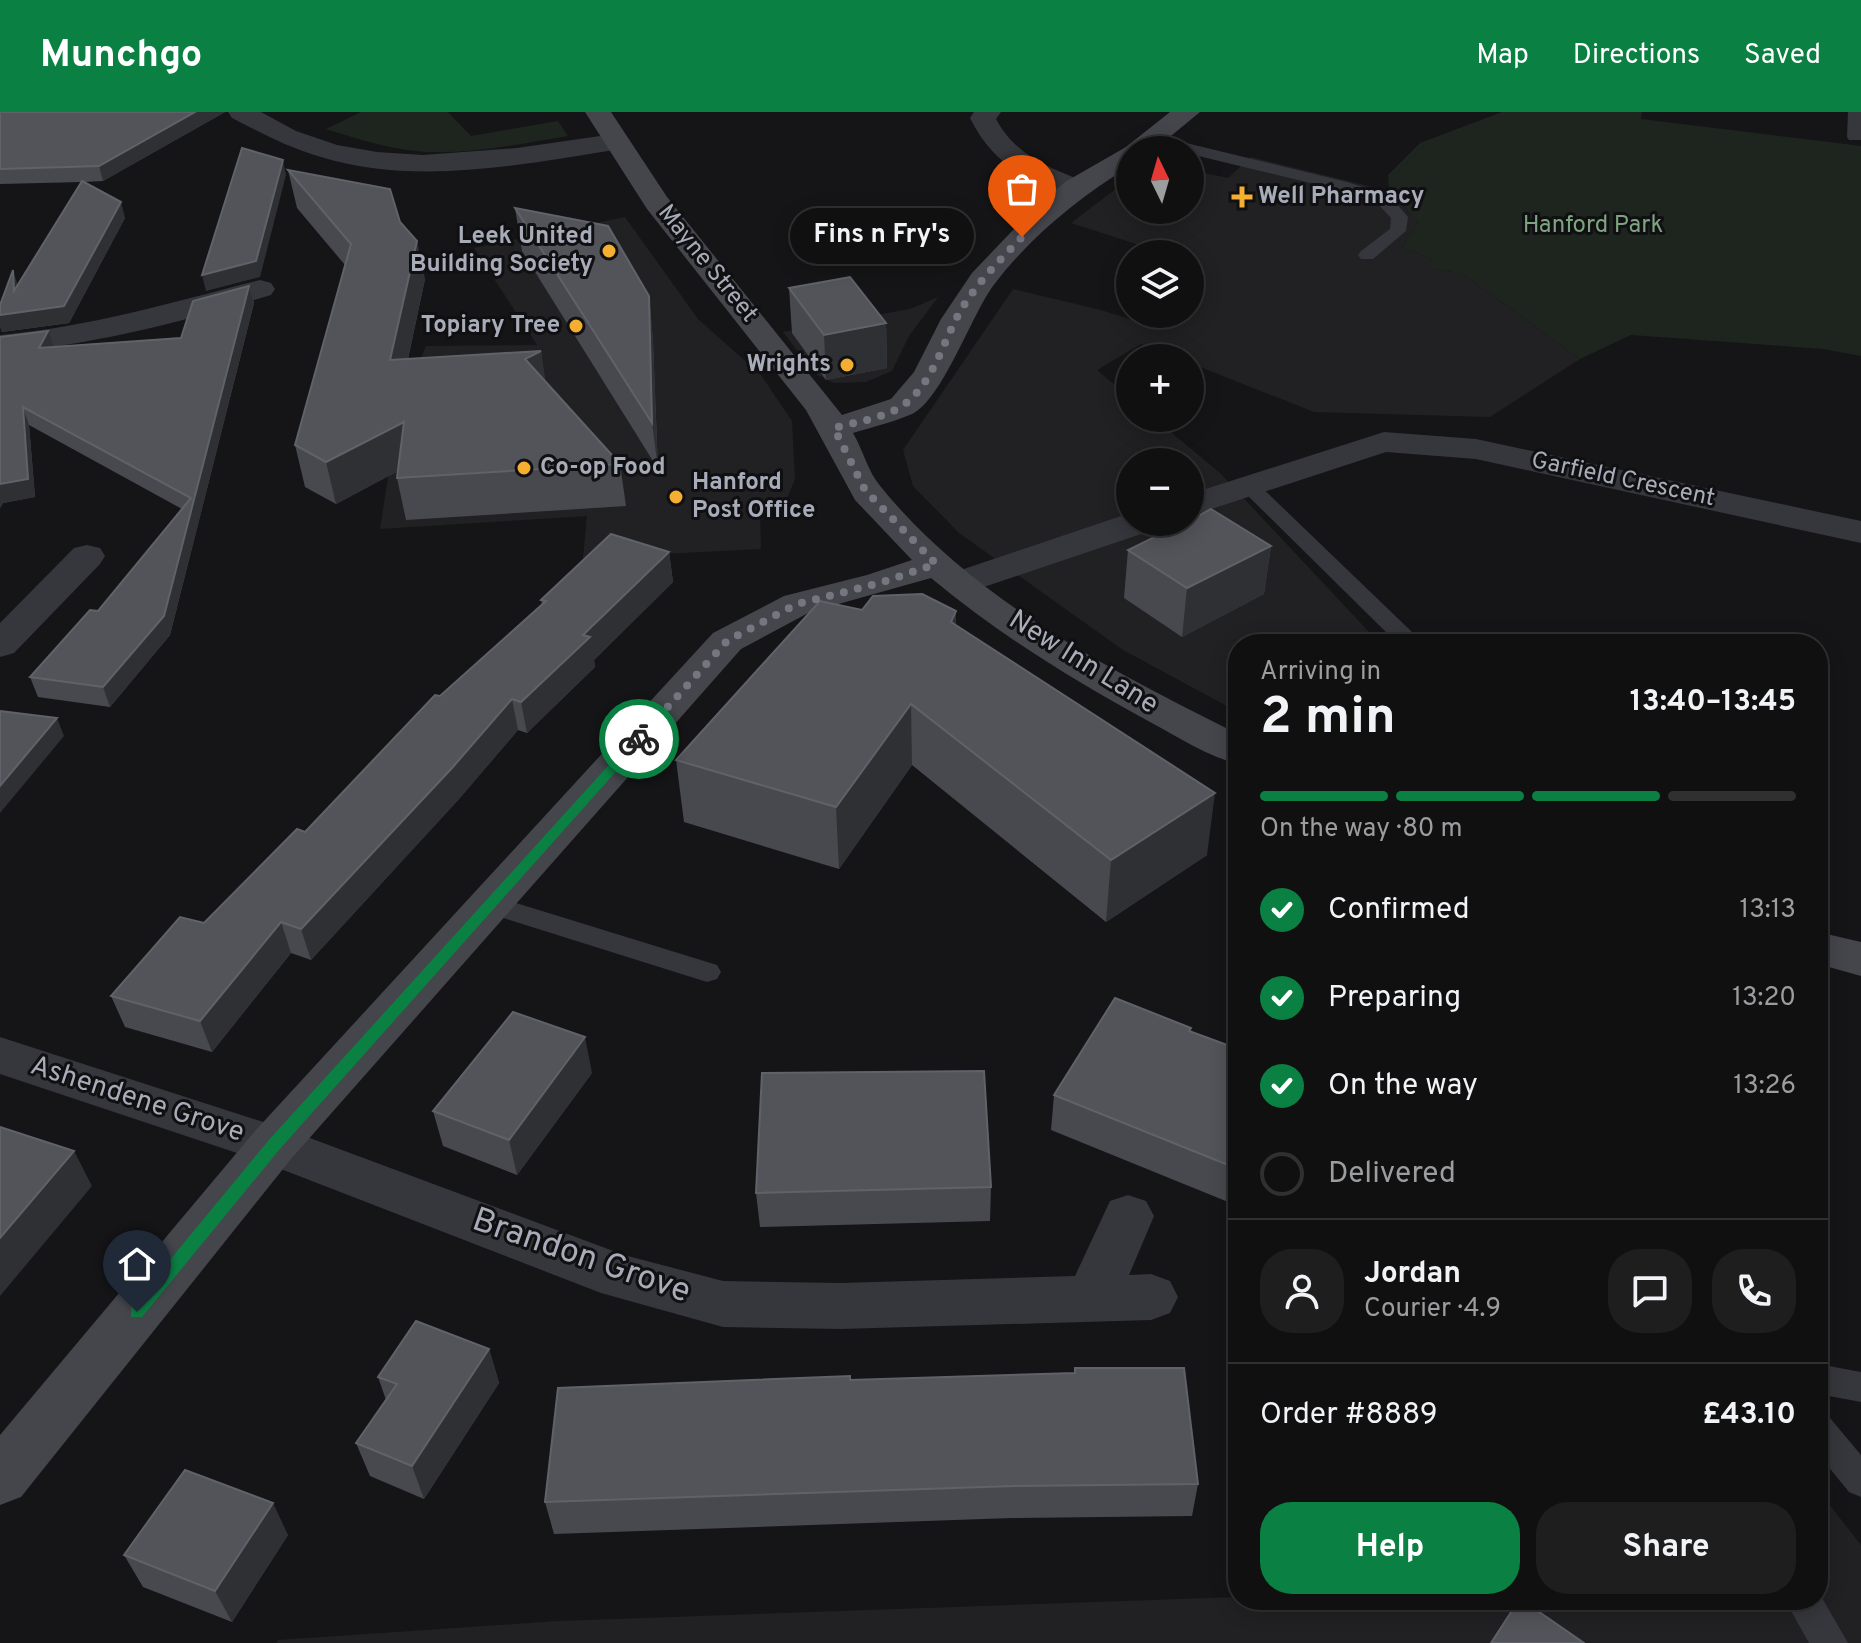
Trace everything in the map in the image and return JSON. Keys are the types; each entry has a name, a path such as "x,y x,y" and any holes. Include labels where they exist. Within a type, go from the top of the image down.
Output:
{"street":[{"path":"241,112 274,133 343,155 422,166 499,159 614,142"},
{"name":"Mayne Street","path":"598,112 633,173 773,345 834,428 865,490 949,573"},
{"path":"988,112 983,118 993,140 1014,162 1075,188"},
{"path":"1156,136 1187,112"},
{"path":"834,428 884,414 903,406 916,394 945,346 956,319 983,279 1042,216 1075,188 1116,163"},
{"path":"0,344 53,340 158,320 260,289"},
{"name":"Garfield Crescent","path":"1248,485 1384,442 1476,449 1861,532"},
{"path":"1204,500 1248,485"},
{"path":"0,1478 273,1145 727,641 797,604 880,583 949,573 1116,528"},
{"path":"0,645 87,556"},
{"name":"New Inn Lane","path":"949,573 1033,636 1115,688 1228,746"},
{"path":"1828,951 1861,959"},
{"name":"Ashendene Grove","path":"0,1055 273,1145"},
{"name":"Brandon Grove","path":"273,1145 620,1277 723,1304 841,1306 1151,1297"},
{"path":"1092,1298 1128,1216"}],"lane":[{"path":"1855,137 1856,112"},
{"path":"1204,160 1341,185 1383,199 1400,217 1398,231 1367,255"},
{"path":"1248,485 1401,634"},
{"path":"490,904 707,972"},
{"path":"1828,1381 1861,1387"},
{"path":"1828,1441 1861,1481"},
{"path":"1809,1610 1830,1643"}],"shaded area":[{"path":"1251,157 1389,191 1418,222 1402,247 1432,259 1431,268 1463,274 1580,359 1490,417 1314,412 1204,369 1204,344 1116,344 1116,359 1097,370 1116,386 1116,432 1171,432 1190,448 1116,448 1116,536 1204,536 1204,460 1370,633 1228,634 1228,707 1123,650 959,533 913,486 903,450 1013,289 1116,315 1116,328 1204,328 1204,240 1124,240 1071,223 1116,189 1116,224 1204,224 1204,173 1228,178"},
{"path":"625,217 698,319 761,375 792,421 795,479 783,508 760,509 761,549 583,558 587,516 380,529 399,407 426,346 537,345 474,248"},
{"path":"938,297 909,336 892,371 866,382 834,383 815,374 783,332 910,309"},
{"path":"1828,1503 1861,1545 1861,1643 276,1643 278,1640 558,1621 1228,1597 1228,1610 1828,1610"}],"green space":[{"path":"361,112 448,112 471,136 558,121 568,136 492,148 434,152 393,148 326,129"},
{"name":"Hanford Park","path":"1502,112 1642,112 1641,119 1861,146 1861,356 1823,349 1631,335 1580,359 1463,274 1430,268 1432,259 1402,247 1418,222 1389,191 1388,175 1420,143"}],"building":[{"path":"0,112 195,112 99,166 0,169"},
{"path":"242,148 283,160 256,261 202,275"},
{"path":"288,170 390,189 400,222 417,241 390,360 541,351 525,359 620,464 397,478 404,422 326,462 295,445 351,244"},
{"path":"82,181 121,202 64,306 0,315 0,305 13,270 14,291"},
{"path":"515,208 608,226 649,296 652,423"},
{"path":"850,277 886,323 824,335 789,288"},
{"path":"249,286 164,616 103,687 30,677 90,610 98,611 191,498 23,407 28,479 0,484 0,337 48,331 39,348 181,338 193,301"},
{"path":"1211,509 1271,546 1187,588 1128,550 1156,536 1204,536 1204,513"},
{"path":"611,534 669,552 583,635 590,637 521,702 512,699 452,768 301,929 281,922 200,1021 111,996 180,917 204,923 297,829 305,832 435,695 440,696 546,601 541,600"},
{"path":"922,594 956,611 951,622 1215,793 1111,860 911,704 836,807 676,760 820,601 862,610 873,596"},
{"path":"0,711 57,718 0,786"},
{"path":"1115,998 1191,1028 1189,1031 1228,1045 1228,1165 1054,1095"},
{"path":"513,1012 585,1037 509,1140 433,1111"},
{"path":"984,1071 991,1187 756,1193 762,1073"},
{"path":"0,1127 74,1151 0,1238"},
{"path":"416,1321 489,1349 412,1466 356,1443 397,1384 378,1377"},
{"path":"1075,1368 1184,1368 1198,1484 1014,1486 545,1502 558,1388 850,1376 850,1380 1075,1373"},
{"path":"185,1470 273,1503 215,1591 124,1555"},
{"path":"1512,1610 1536,1610 1584,1643 1491,1643"}],"way so far":[{"path":"639,739 727,641 797,604 880,583 936,564 865,490 834,428 884,414 903,406 916,394 945,346 956,319 983,279 1022,237"}],"place":[{"name":"Well Pharmacy","path":"1242,197"},
{"name":"Fins n Fry's","path":"1022,237"},
{"name":"Leek United Building Society","path":"609,251"},
{"name":"Topiary Tree","path":"576,326"},
{"name":"Wrights","path":"847,365"},
{"name":"Co-op Food","path":"524,468"},
{"name":"Hanford Post Office","path":"676,497"}],"route":[{"path":"137,1312 273,1145 639,739"}]}
